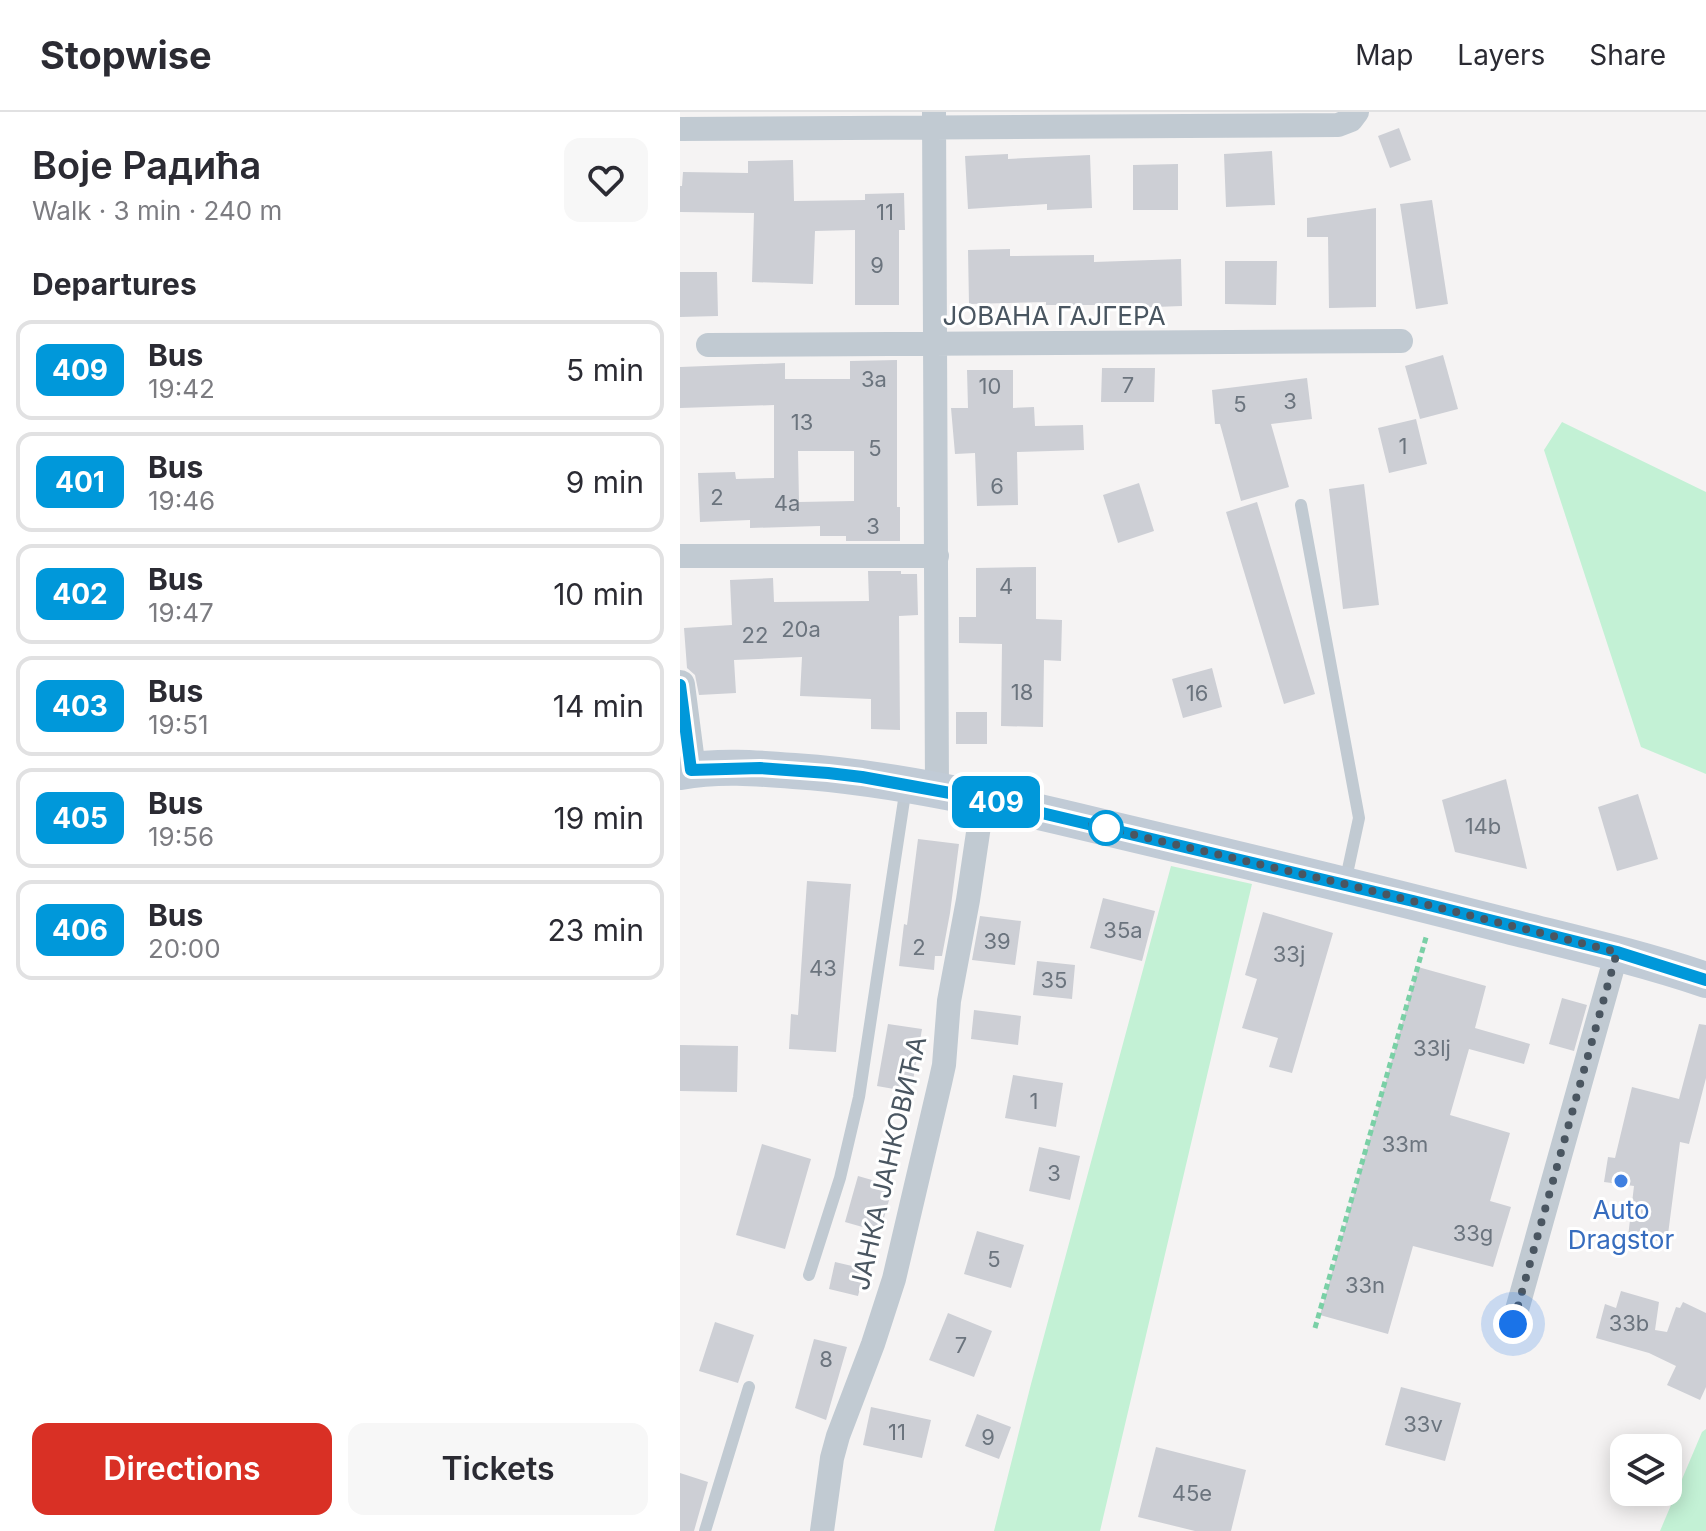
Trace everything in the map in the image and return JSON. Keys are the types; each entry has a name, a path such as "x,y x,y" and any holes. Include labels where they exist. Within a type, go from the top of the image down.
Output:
{"main road":[{"path":"686,771 760,768 862,777 983,799 1617,952 1706,980"}],"street":[{"path":"680,129 934,119 1338,125 1351,120 1357,112"},
{"path":"922,787 937,556 934,119"},
{"name":"ЈОВАНА ГАЈГЕРА","path":"708,345 1401,341"},
{"path":"680,556 937,556"},
{"path":"680,685 686,771"},
{"name":"ЈАНКА ЈАНКОВИЋА","path":"822,1531 832,1458 894,1279 940,1083 949,1001 983,799"},
{"path":"1513,1324 1617,952"}],"lane":[{"path":"1301,505 1359,818 1344,884"},
{"path":"809,1275 840,1178 859,1097 922,787"},
{"path":"705,1531 749,1387"}],"path":[{"path":"1315,1328 1429,926"}],"green space":[{"path":"1562,422 1706,492 1706,774 1641,747 1544,450"},
{"path":"1171,866 1252,884 1100,1531 994,1531 1031,1384"},
{"path":"1706,1429 1706,1531 1660,1531 1671,1506 1682,1506 1682,1479"}],"building":[{"path":"1399,128 1411,160 1390,168 1378,136"},
{"path":"1272,151 1275,205 1226,207 1224,154"},
{"path":"1008,154 1008,159 1090,155 1092,208 1047,210 1047,204 968,209 965,156"},
{"path":"793,160 794,201 865,200 865,194 904,193 905,230 899,230 899,305 855,305 855,230 815,231 813,284 752,282 754,213 680,212 683,172 748,173 748,161"},
{"path":"1178,164 1178,210 1133,210 1133,165"},
{"path":"1432,200 1448,304 1416,309 1400,204"},
{"path":"1376,208 1376,307 1329,308 1328,237 1307,237 1307,218"},
{"path":"1010,249 1010,256 1094,255 1094,262 1181,259 1182,306 1128,308 1128,305 1046,305 1046,302 969,304 968,250"},
{"path":"1225,261 1277,261 1276,305 1225,304"},
{"path":"680,272 717,272 718,316 680,317"},
{"path":"1443,355 1458,409 1420,419 1405,366"},
{"path":"897,360 897,507 900,507 900,541 846,541 846,536 820,536 820,526 750,528 750,520 700,522 698,473 735,472 736,479 774,478 774,405 680,408 680,367 785,363 785,379 850,379 850,361","holes":["798,451 854,451 854,501 799,502"]},
{"path":"1102,368 1155,368 1154,402 1101,402"},
{"path":"967,370 1013,370 1013,408 1034,407 1035,426 1083,425 1084,450 1017,452 1018,505 977,506 975,453 955,454 951,408 968,408"},
{"path":"1307,378 1312,419 1271,424 1289,487 1241,501 1220,424 1215,424 1212,390"},
{"path":"1416,419 1427,464 1389,473 1378,428"},
{"path":"1139,483 1154,531 1118,543 1103,495"},
{"path":"1364,484 1379,605 1343,609 1329,489"},
{"path":"1257,502 1315,694 1284,704 1226,512"},
{"path":"1036,567 1036,619 1062,620 1061,661 1044,660 1043,727 1001,726 1002,644 959,643 959,617 976,617 976,568"},
{"path":"868,571 917,574 918,615 899,616 900,730 871,729 871,699 800,696 802,657 734,660 736,693 699,695 695,675 687,668 684,628 732,625 730,580 773,578 774,602 869,601"},
{"path":"1212,668 1222,707 1183,718 1172,679"},
{"path":"956,712 987,712 987,744 956,744"},
{"path":"1506,779 1527,869 1455,852 1442,800"},
{"path":"1638,794 1658,859 1617,871 1598,807"},
{"path":"918,839 959,844 942,956 935,956 934,970 899,966"},
{"path":"807,881 851,884 836,1052 789,1049 791,1014 798,1015"},
{"path":"1103,898 1155,911 1142,961 1090,948"},
{"path":"1263,912 1333,933 1292,1073 1269,1067 1278,1038 1242,1028 1257,979 1245,975"},
{"path":"980,916 1021,921 1015,965 972,960"},
{"path":"1037,961 1075,965 1072,999 1033,995"},
{"path":"1418,967 1486,986 1475,1028 1530,1044 1524,1064 1469,1049 1450,1115 1510,1133 1490,1201 1511,1207 1493,1267 1413,1246 1388,1334 1320,1315"},
{"path":"1562,998 1587,1005 1574,1051 1549,1044"},
{"path":"974,1010 1021,1016 1018,1045 971,1039"},
{"path":"888,1024 922,1029 911,1092 877,1086"},
{"path":"1699,1024 1706,1025 1706,1078 1689,1144 1680,1142 1667,1242 1628,1237 1634,1186 1604,1182 1608,1157 1615,1158 1632,1087 1679,1099"},
{"path":"680,1045 738,1046 737,1092 680,1091"},
{"path":"1013,1075 1063,1083 1056,1127 1005,1118"},
{"path":"762,1144 811,1159 785,1249 736,1235"},
{"path":"1039,1147 1080,1156 1070,1200 1029,1191"},
{"path":"858,1176 893,1186 880,1232 845,1222"},
{"path":"977,1231 1024,1245 1011,1288 964,1274"},
{"path":"835,1262 865,1269 858,1296 829,1289"},
{"path":"1621,1291 1659,1302 1655,1330 1667,1332 1676,1307 1680,1308 1683,1302 1706,1313 1706,1387 1700,1400 1667,1385 1676,1366 1649,1353 1596,1338 1605,1304 1616,1308"},
{"path":"948,1313 992,1331 974,1377 929,1360"},
{"path":"715,1322 754,1335 738,1383 699,1371"},
{"path":"814,1339 847,1347 826,1420 795,1408"},
{"path":"1401,1387 1461,1403 1445,1461 1385,1445"},
{"path":"871,1407 931,1420 922,1458 863,1445"},
{"path":"977,1414 1011,1427 999,1459 965,1446"},
{"path":"1156,1447 1246,1470 1231,1531 1195,1531 1138,1517"},
{"path":"680,1473 708,1482 694,1531 680,1531"}],"bus line":[{"name":"409","path":"680,685 691,770 760,768 828,773 983,799 1617,952 1706,980"}],"place":[{"name":"Auto Dragstor","path":"1621,1181"}],"route":[{"path":"1106,828 1092,825 1617,952 1513,1324"}]}
